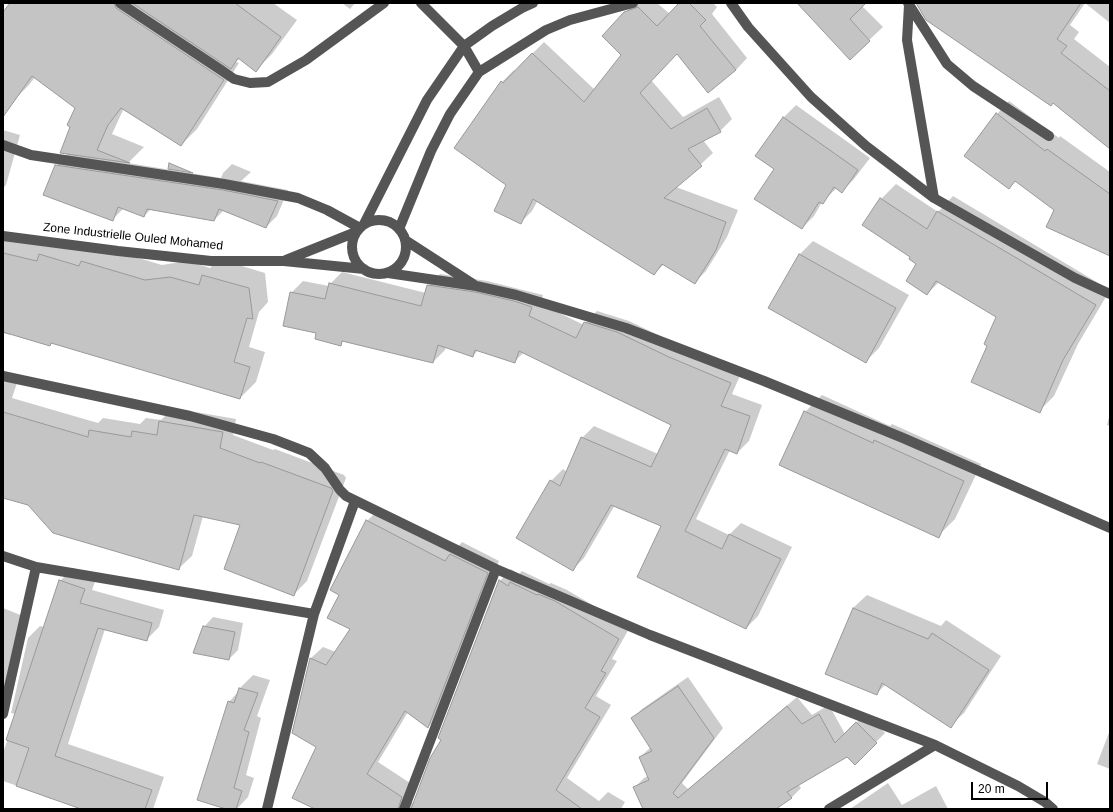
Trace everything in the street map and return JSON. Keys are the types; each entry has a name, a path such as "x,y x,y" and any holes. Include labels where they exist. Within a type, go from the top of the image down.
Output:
{"street":[{"path":"120,3 234,78 250,83 268,82 306,60 384,3"},
{"path":"421,3 464,46 479,72"},
{"path":"360,228 373,220 382,220 399,228 405,240 404,256 395,269 379,274 371,273 364,269 358,264 354,257 352,248 353,240 427,100 464,46 492,26 533,3"},
{"path":"399,228 443,126 464,92 479,72 546,30 570,20 633,3"},
{"path":"731,3 748,27 811,97 866,146 934,198 1075,278 1110,294"},
{"path":"908,4 907,40 934,198"},
{"path":"908,4 947,64 972,86 1049,136"},
{"path":"3,145 30,156 217,183 298,198 327,210 360,228"},
{"name":"Zone Industrielle Ouled Mohamed","path":"284,261 360,228"},
{"name":"Zone Industrielle Ouled Mohamed","path":"3,236 211,261 284,261 364,269"},
{"path":"405,240 476,286"},
{"path":"388,272 476,286 516,295 626,328 750,375 903,438 1110,528"},
{"path":"3,376 190,416 273,439 309,453 325,468 346,496 496,569 650,635 935,745 1018,786 1045,802 1052,809"},
{"path":"267,809 314,614 355,501"},
{"path":"3,556 36,567 314,614"},
{"path":"3,714 36,567"},
{"path":"404,809 496,569"},
{"path":"829,809 935,745"}],"building":[{"path":"10,3 114,3 116,8 224,80 181,146 121,108 108,125 97,150 130,163 60,153 70,127 67,125 75,108 32,76 3,117 3,12"},
{"path":"132,3 235,3 281,37 256,72 238,58 231,69"},
{"path":"679,3 689,3 706,20 700,26 736,70 708,93 677,54 640,93 671,129 707,108 721,132 688,149 702,166 664,198 726,222 716,250 695,284 662,264 654,275 533,199 521,224 494,211 506,185 454,148 501,81 503,83 532,53 584,102 621,55 602,36 624,12 638,7 657,26"},
{"path":"797,3 866,3 850,19 870,41 850,60"},
{"path":"916,3 1081,3 1057,39 1067,46 1061,53 1110,91 1110,149 1053,103 1051,106 926,20"},
{"path":"996,113 1045,151 1047,149 1110,194 1110,256 1046,227 1054,210 1015,181 1009,189 964,156"},
{"path":"783,117 858,170 842,193 834,187 823,204 819,202 802,229 754,199 774,169 755,156"},
{"path":"169,163 193,173 168,169"},
{"path":"55,165 223,190 278,201 266,228 219,209 214,221 147,209 144,217 118,207 113,221 43,195"},
{"path":"880,198 927,229 937,211 1096,305 1063,360 1040,413 971,382 987,346 984,344 996,317 936,281 927,295 906,281 916,264 909,259 910,257 862,225"},
{"path":"3,253 37,261 39,254 79,266 81,261 145,280 170,277 199,285 202,275 249,288 253,319 247,318 234,362 250,367 240,399 51,343 50,346 3,332"},
{"path":"799,254 896,308 866,363 768,308"},
{"path":"329,283 421,306 427,285 475,292 514,301 532,307 529,316 576,338 584,322 617,332 669,357 731,383 721,406 750,416 737,454 725,449 685,531 722,549 729,534 781,559 746,629 637,577 661,526 611,505 573,571 516,538 550,480 560,486 581,437 651,467 671,425 519,351 515,363 475,350 473,357 438,345 433,363 342,341 341,346 315,339 316,333 283,326 290,292 325,299"},
{"path":"804,411 873,443 874,440 964,481 939,538 779,465"},
{"path":"3,412 88,437 89,430 131,437 132,431 157,435 159,421 223,432 220,448 331,488 333,491 294,596 224,569 240,525 194,515 179,570 53,533 28,505 3,498"},
{"path":"366,520 445,561 450,554 488,573 428,728 405,711 367,774 402,797 398,809 315,809 292,798 316,747 292,733 310,658 326,665 350,629 327,618 339,595 330,590"},
{"path":"59,580 85,589 80,603 152,623 147,641 98,628 55,756 152,790 145,809 81,809 16,786 29,748 6,740"},
{"path":"499,580 508,586 510,582 537,595 538,594 555,601 619,639 601,671 606,673 585,708 600,717 556,790 582,809 411,809 430,758 441,740 438,738"},
{"path":"853,608 928,639 932,633 989,670 951,728 882,683 877,695 825,674"},
{"path":"203,626 235,632 229,660 193,653"},
{"path":"678,686 714,738 673,793 678,798 787,706 802,724 819,714 835,743 856,722 877,743 855,765 847,757 787,792 792,798 776,809 643,809 633,787 649,780 639,757 652,751 631,718"},
{"path":"239,688 258,693 244,730 249,732 234,788 242,791 236,809 226,809 197,800 228,701 234,703"}]}
